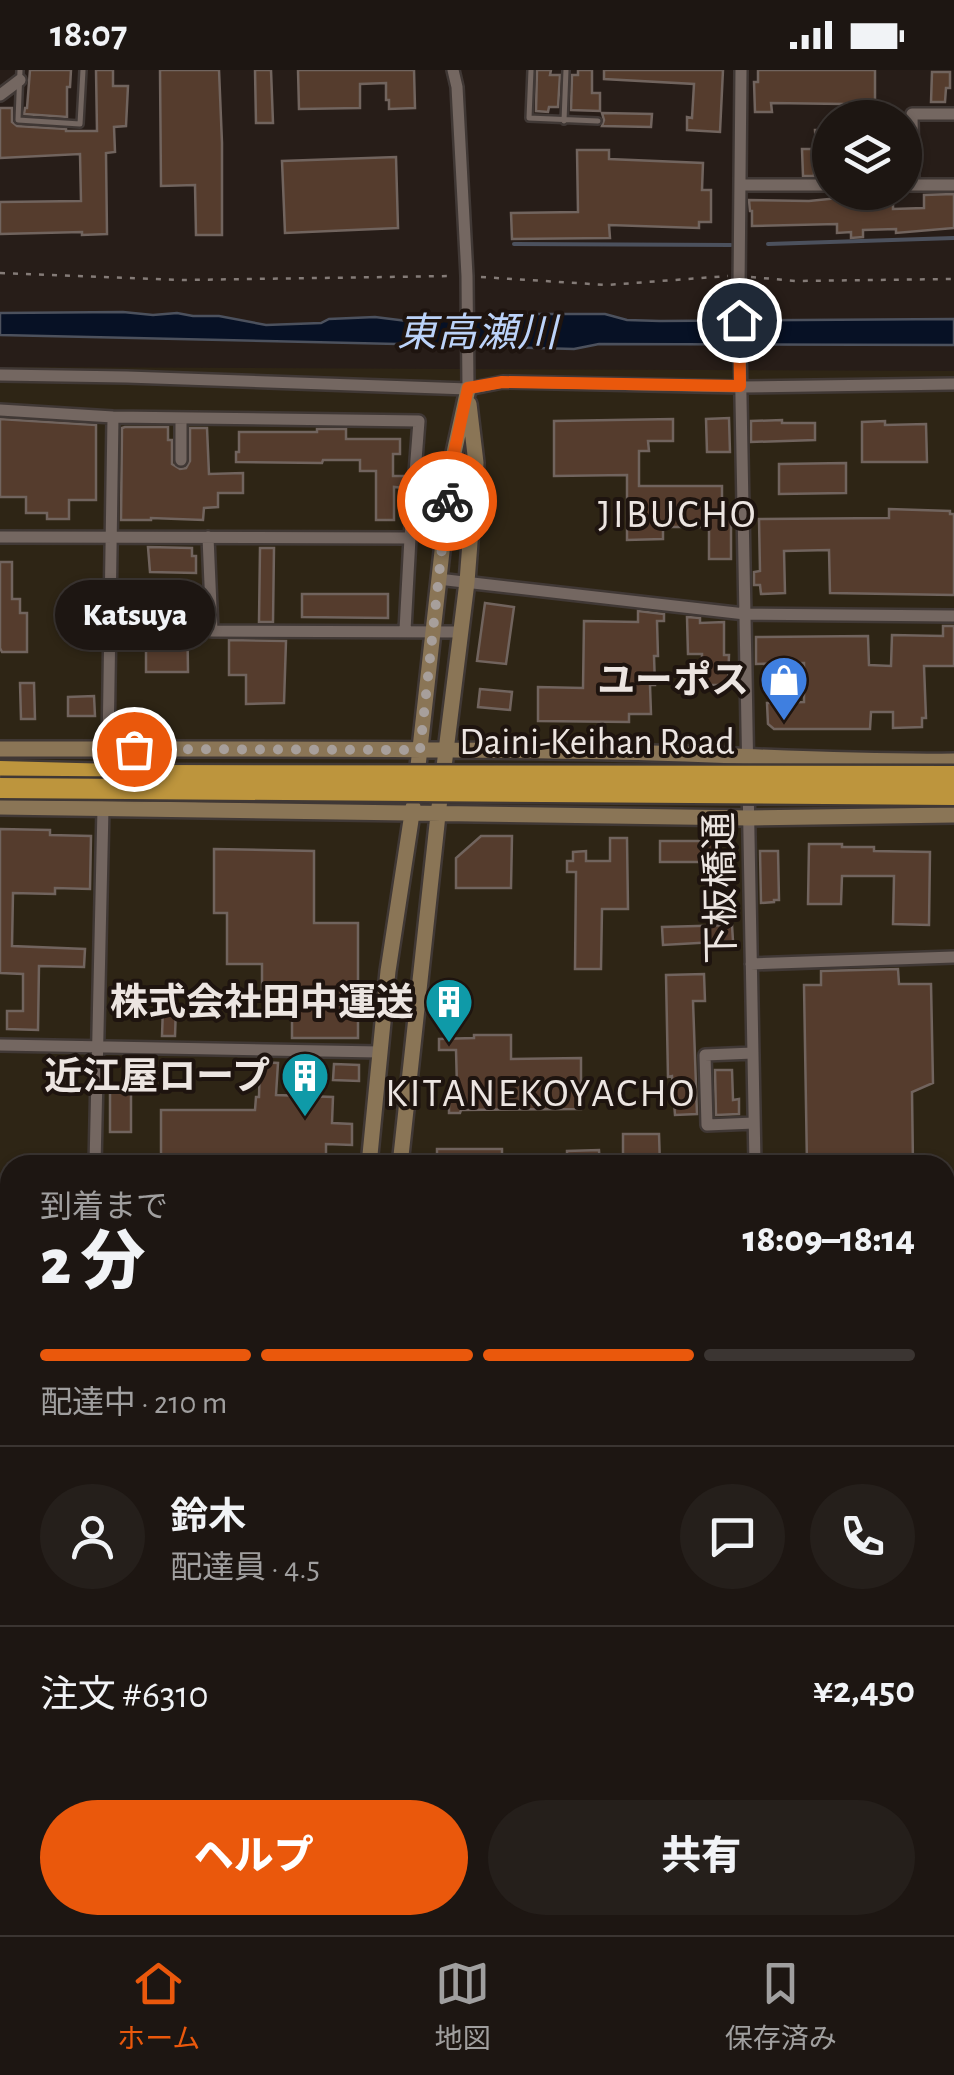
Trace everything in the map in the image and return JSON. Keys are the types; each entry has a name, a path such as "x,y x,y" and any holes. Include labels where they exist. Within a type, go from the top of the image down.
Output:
{"highway":[{"name":"Daini-Keihan Road","path":"0,771 152,775 954,776"},
{"name":"Daini-Keihan Road","path":"0,788 954,795"}],"street":[{"path":"401,1155 467,582 476,464 468,384 467,284 453,70"},
{"name":"下板橋通","path":"741,70 738,288 755,1155"},
{"path":"0,95 20,75"},
{"path":"922,114 954,114"},
{"path":"922,185 954,184"},
{"path":"740,185 812,185"},
{"path":"0,375 468,384 954,384"},
{"path":"369,1155 452,462 468,384"},
{"path":"0,410 113,417 419,421 405,630"},
{"path":"108,749 113,417"},
{"path":"181,418 181,460"},
{"path":"0,536 410,538"},
{"path":"208,537 212,630 461,632"},
{"path":"438,579 745,614 954,616"},
{"path":"0,749 447,749 954,761"},
{"path":"0,807 749,818 954,815"},
{"path":"95,1155 103,808"},
{"path":"751,964 954,957"},
{"path":"0,1046 412,1054"},
{"path":"753,1054 705,1055 707,1124 754,1123"}],"lane":[{"path":"20,75 18,120 80,124 83,70"},
{"path":"530,70 529,118 598,120"},
{"path":"564,120 566,70"}],"shaded area":[{"path":"0,367 954,371 954,1155 0,1155"}],"water":[{"name":"東高瀬川","path":"0,313 219,316 266,325 375,317 486,321 500,314 605,314 627,320 660,321 954,319 954,345 599,344 574,349 501,347 493,342 465,344 450,337 443,339 441,345 0,335"}],"building":[{"path":"30,70 71,70 67,117 24,114"},
{"path":"96,70 113,70 113,86 128,86 126,126 114,127 115,152 106,153 107,234 0,234 0,202 81,201 80,154 0,158 0,108 12,108 12,122 17,126 97,131"},
{"path":"160,70 219,70 222,235 196,235 195,185 161,186"},
{"path":"255,70 271,70 273,123 256,123"},
{"path":"298,70 414,70 415,108 389,109 386,83 360,84 360,108 299,109"},
{"path":"537,70 560,75 558,107 549,107 548,112 536,111"},
{"path":"578,70 592,70 592,93 600,93 600,111 571,110 572,75 578,75"},
{"path":"604,70 723,70 720,132 687,130 687,117 692,118 694,84 604,79"},
{"path":"758,70 875,70 875,100 771,103 772,112 755,112 754,82 758,82"},
{"path":"932,72 950,72 945,102 931,102"},
{"path":"602,113 652,114 651,127 602,126"},
{"path":"802,149 812,149 812,176 803,176"},
{"path":"577,150 609,150 609,159 703,163 702,190 711,190 711,222 699,222 699,228 609,225 610,238 512,239 511,213 578,212"},
{"path":"396,157 398,228 285,233 282,161"},
{"path":"954,194 954,228 896,233 896,229 863,230 863,237 851,238 851,232 837,233 837,224 752,226 749,200 812,201 812,210 922,210 924,195"},
{"path":"729,418 730,452 707,452 706,419"},
{"path":"0,419 96,425 96,500 69,500 69,519 47,519 47,513 26,513 26,497 0,497"},
{"path":"673,419 673,441 648,441 649,451 639,451 639,486 722,486 722,513 731,513 731,559 709,559 709,527 663,527 663,539 627,540 627,475 554,476 554,421"},
{"path":"751,421 815,423 815,440 751,442"},
{"path":"885,421 885,425 926,424 927,462 862,462 862,422"},
{"path":"125,427 168,427 172,464 180,469 190,461 190,428 207,428 209,474 243,473 243,493 218,493 218,507 204,508 203,520 121,520"},
{"path":"346,429 346,439 400,439 400,454 393,454 393,476 405,476 404,488 394,487 394,520 376,520 376,471 360,471 360,460 236,462 239,432"},
{"path":"846,463 846,493 779,494 779,464"},
{"path":"889,509 954,514 954,595 830,593 829,550 784,551 785,593 761,594 760,585 754,585 754,572 760,571 759,519 889,518"},
{"path":"148,547 192,548 196,573 150,572"},
{"path":"260,548 274,548 273,622 259,622"},
{"path":"0,562 12,562 12,599 20,599 20,613 27,613 27,652 2,652 0,648"},
{"path":"302,594 388,594 388,618 302,617"},
{"path":"146,603 187,603 188,672 146,672"},
{"path":"485,603 514,607 506,664 477,661"},
{"path":"638,611 664,614 664,621 657,621 658,656 654,656 655,685 650,685 651,714 629,714 629,722 538,721 538,687 583,688 584,621 638,622"},
{"path":"687,617 700,618 700,623 724,622 728,685 702,685 702,654 688,654"},
{"path":"943,626 954,626 954,666 924,666 926,718 922,718 922,727 893,728 893,712 871,712 870,729 774,729 768,724 767,703 804,702 804,663 756,664 756,637 868,636 869,665 891,666 892,635 943,636"},
{"path":"229,640 286,641 284,703 246,704 246,675 229,675"},
{"path":"20,683 34,683 35,719 21,719"},
{"path":"480,689 512,692 510,710 478,707"},
{"path":"94,696 95,716 68,716 68,697"},
{"path":"0,829 91,836 90,889 55,888 55,894 13,893 12,946 85,949 84,967 39,966 38,1030 7,1029 7,1011 23,1011 23,974 0,973"},
{"path":"481,836 512,836 511,888 456,888 456,858"},
{"path":"610,838 627,838 628,909 602,909 601,969 575,969 576,872 567,872 567,861 573,861 573,852 586,851 586,861 610,861"},
{"path":"660,841 720,841 720,862 660,862"},
{"path":"809,844 930,852 929,925 893,924 894,876 842,876 841,904 808,904"},
{"path":"214,849 314,851 314,923 358,923 358,1038 292,1038 292,998 262,998 262,964 227,964 227,913 214,913"},
{"path":"760,851 778,851 779,900 774,902 761,903"},
{"path":"732,925 733,941 663,945 662,927"},
{"path":"898,969 899,984 931,984 933,1083 912,1092 913,1155 807,1155 804,985 821,985 821,971"},
{"path":"704,974 705,1001 693,1001 697,1114 675,1115 672,1076 668,1077 666,975"},
{"path":"163,1007 176,1007 175,1036 162,1036"},
{"path":"511,1035 511,1059 581,1058 581,1109 449,1113 449,1087 457,1087 456,1050 439,1050 439,1039"},
{"path":"260,1062 278,1063 276,1095 333,1097 332,1123 352,1124 352,1145 326,1144 326,1155 161,1155 161,1110 255,1110"},
{"path":"334,1064 359,1065 359,1081 333,1080"},
{"path":"715,1070 732,1070 733,1100 739,1099 739,1114 716,1115"},
{"path":"110,1086 131,1086 131,1132 110,1132"},
{"path":"623,1134 659,1134 660,1155 623,1155"},
{"path":"437,1149 502,1149 502,1155 437,1155"},
{"path":"599,1150 599,1155 567,1155 567,1151"}],"waterway":[{"path":"768,244 954,238"},
{"path":"514,244 731,245"}],"way so far":[{"path":"134,749 420,750 447,501"}],"place":[{"name":"ユーポス","path":"784,722"},
{"name":"Katsuya","path":"134,749"},
{"name":"株式会社田中運送","path":"449,1044"},
{"name":"近江屋ロープ","path":"305,1118"}],"district":[{"name":"JIBUCHO","path":"678,513"},
{"name":"KITANEKOYACHO","path":"541,1092"}],"route":[{"path":"447,501 468,388 502,382 740,386 739,320"}]}
